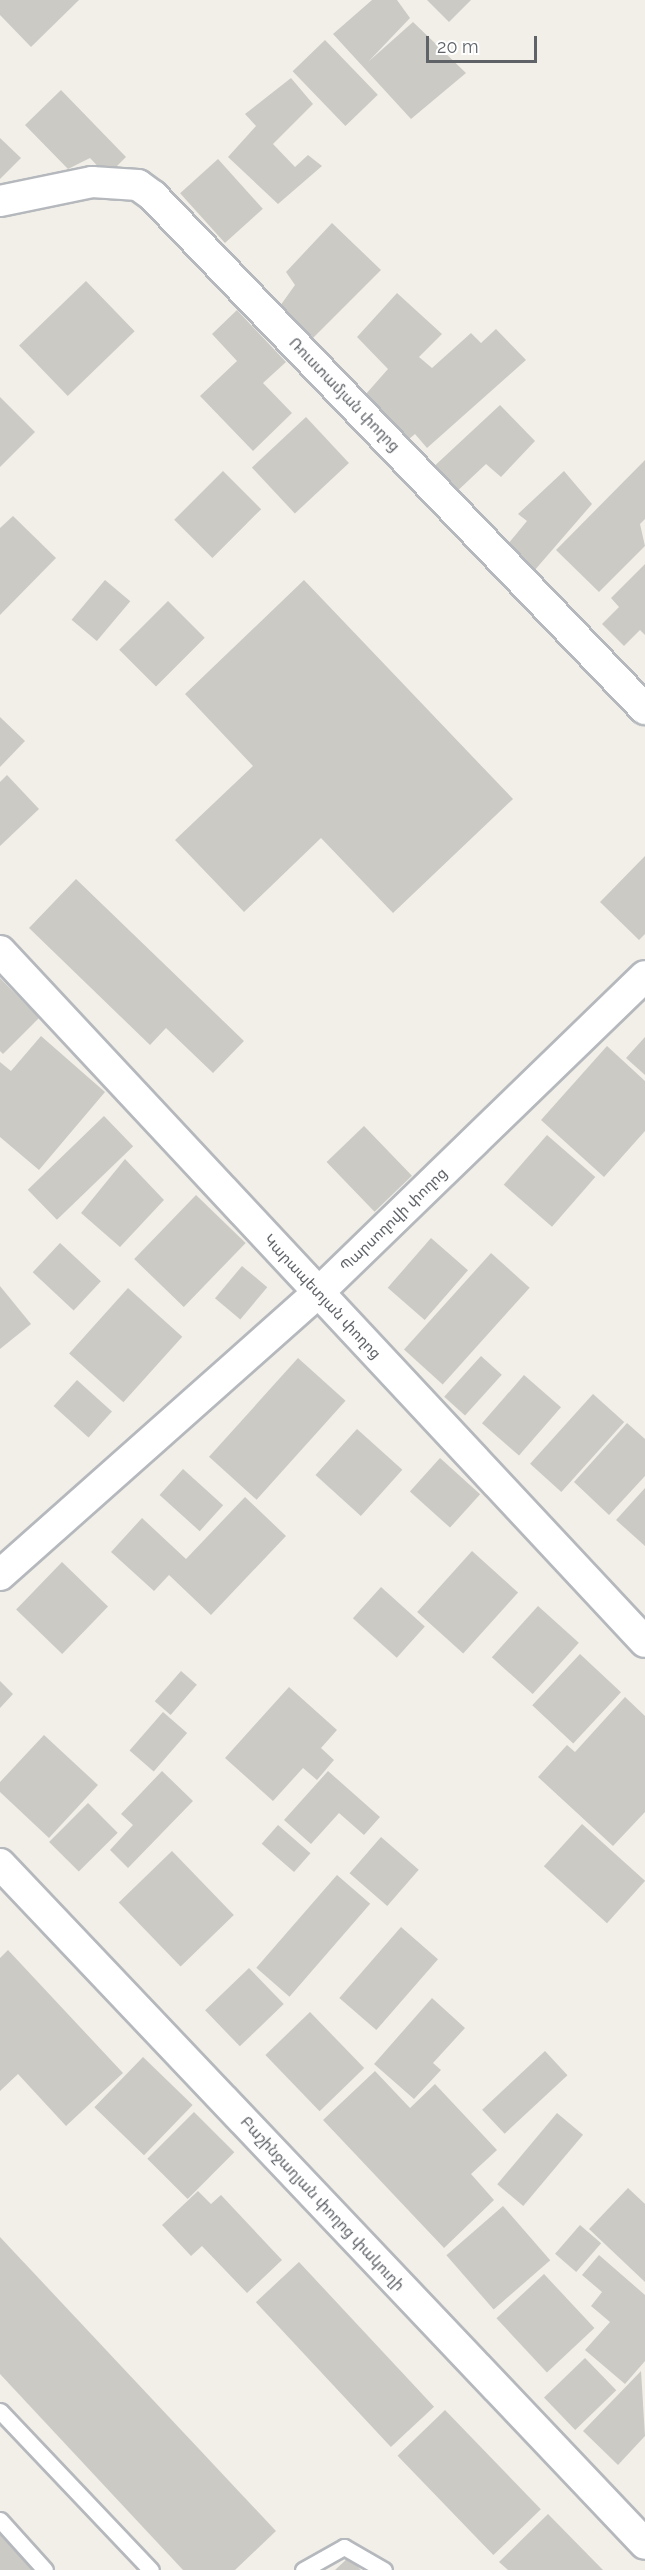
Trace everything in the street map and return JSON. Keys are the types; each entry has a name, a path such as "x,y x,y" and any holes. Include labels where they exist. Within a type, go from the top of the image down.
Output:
{"street":[{"name":"Ռուստամյան փողոց","path":"0,201 92,182 138,185 153,196 645,709"},
{"name":"Կարապետյան փողոց","path":"0,951 645,1642"},
{"name":"Պարսողովի փողոց","path":"0,1575 318,1293 645,976"},
{"name":"Բաշինջաղյան փողոց փակուղի","path":"0,1864 645,2544"}],"lane":[{"path":"0,2411 151,2570"},
{"path":"0,2520 45,2570"},
{"path":"303,2570 344,2547 384,2570"}],"building":[{"path":"0,0 79,0 31,47 0,15"},
{"path":"372,0 397,0 410,18 368,62 413,22 466,73 411,119 333,34"},
{"path":"427,0 471,0 449,22"},
{"path":"325,40 378,95 345,126 293,71"},
{"path":"291,78 313,104 273,144 295,167 308,155 322,166 278,204 228,157 256,126 245,114"},
{"path":"61,90 126,157 107,176 90,158 68,169 25,125"},
{"path":"0,138 21,158 0,179"},
{"path":"218,159 263,209 225,243 180,193"},
{"path":"332,223 381,270 312,339 280,306 295,285 286,272"},
{"path":"86,281 135,331 68,396 19,346"},
{"path":"397,293 442,334 419,357 432,368 471,333 481,343 496,329 526,360 427,448 415,434 402,445 358,403 388,369 357,337"},
{"path":"237,310 286,362 263,383 292,413 253,451 200,396 237,361 212,334"},
{"path":"0,397 35,432 0,467"},
{"path":"500,405 535,441 501,477 486,464 452,496 429,471"},
{"path":"306,417 349,463 295,514 252,467"},
{"path":"645,460 645,519 640,524 645,546 599,592 556,550"},
{"path":"223,471 261,509 212,558 174,520"},
{"path":"564,471 592,504 534,571 508,544 527,521 518,514"},
{"path":"13,516 56,558 0,615 0,528"},
{"path":"645,564 645,635 640,630 624,646 602,624 619,607 611,598"},
{"path":"105,580 130,601 97,641 72,620"},
{"path":"304,580 513,799 393,913 321,838 244,912 175,840 253,766 185,694"},
{"path":"168,601 205,638 156,687 119,650"},
{"path":"0,717 25,741 0,767"},
{"path":"7,775 39,809 0,846 0,782"},
{"path":"645,856 645,934 639,940 600,902"},
{"path":"76,879 244,1041 213,1073 166,1028 150,1045 29,928"},
{"path":"0,978 39,1018 3,1054 0,1051"},
{"path":"41,1036 105,1092 39,1170 0,1137 0,1062 11,1071"},
{"path":"645,1037 645,1075 626,1058"},
{"path":"607,1046 645,1081 645,1131 604,1177 541,1120"},
{"path":"104,1116 133,1146 57,1220 28,1190"},
{"path":"364,1126 412,1176 375,1212 327,1162"},
{"path":"547,1135 595,1177 552,1227 504,1185"},
{"path":"125,1159 164,1200 120,1247 81,1213"},
{"path":"196,1195 246,1243 184,1307 134,1259"},
{"path":"431,1238 468,1270 425,1320 388,1288"},
{"path":"60,1243 101,1281 74,1310 33,1272"},
{"path":"491,1253 530,1288 443,1384 404,1350"},
{"path":"242,1266 267,1287 240,1319 215,1298"},
{"path":"0,1286 31,1324 0,1349"},
{"path":"128,1288 182,1337 123,1402 69,1353"},
{"path":"481,1356 502,1375 465,1416 444,1397"},
{"path":"298,1358 346,1401 257,1500 209,1457"},
{"path":"524,1375 561,1407 519,1455 482,1423"},
{"path":"77,1380 112,1411 89,1437 54,1406"},
{"path":"593,1394 624,1422 561,1492 530,1464"},
{"path":"627,1423 645,1439 645,1476 609,1515 574,1482"},
{"path":"357,1429 402,1470 361,1516 316,1475"},
{"path":"440,1458 480,1494 450,1528 410,1491"},
{"path":"183,1469 223,1505 200,1531 160,1495"},
{"path":"645,1488 645,1546 616,1520"},
{"path":"245,1497 286,1536 211,1615 169,1575 154,1591 111,1552 142,1518 186,1559"},
{"path":"472,1551 518,1592 463,1653 417,1612"},
{"path":"62,1562 108,1606 62,1654 16,1609"},
{"path":"381,1587 425,1626 397,1658 353,1618"},
{"path":"538,1606 579,1643 533,1694 492,1657"},
{"path":"580,1654 621,1692 573,1743 532,1705"},
{"path":"181,1671 197,1685 171,1715 155,1701"},
{"path":"0,1681 13,1694 0,1708"},
{"path":"289,1687 337,1730 321,1748 334,1760 317,1780 303,1768 273,1801 225,1758"},
{"path":"625,1697 645,1716 645,1812 613,1846 538,1777 567,1745 575,1752"},
{"path":"163,1712 187,1733 154,1771 130,1750"},
{"path":"44,1735 98,1785 49,1838 0,1792 0,1782"},
{"path":"162,1771 193,1801 128,1868 110,1850 133,1825 121,1814"},
{"path":"328,1771 380,1817 364,1835 339,1813 311,1844 284,1820"},
{"path":"88,1803 118,1833 79,1872 49,1842"},
{"path":"582,1824 645,1881 607,1923 544,1866"},
{"path":"278,1825 310,1853 294,1872 262,1844"},
{"path":"381,1837 419,1870 387,1906 350,1873"},
{"path":"172,1851 234,1915 181,1966 119,1902"},
{"path":"337,1875 370,1904 290,1997 256,1968"},
{"path":"401,1927 438,1959 376,2030 339,1998"},
{"path":"8,1950 123,2073 66,2126 18,2074 0,2091 0,1958"},
{"path":"249,1968 284,2004 240,2046 205,2010"},
{"path":"432,1998 465,2028 433,2063 441,2070 414,2099 374,2064"},
{"path":"310,2012 364,2068 320,2111 265,2055"},
{"path":"545,2051 568,2075 505,2134 482,2110"},
{"path":"143,2057 193,2105 144,2155 94,2107"},
{"path":"375,2071 410,2108 435,2084 497,2150 471,2174 494,2200 444,2248 323,2120"},
{"path":"194,2112 234,2152 188,2199 147,2159"},
{"path":"557,2113 583,2135 523,2206 497,2184"},
{"path":"628,2188 645,2204 645,2282 589,2229"},
{"path":"198,2191 211,2204 221,2195 282,2260 247,2293 202,2246 191,2256 162,2225"},
{"path":"503,2206 550,2260 494,2310 446,2255"},
{"path":"580,2225 601,2243 576,2272 555,2254"},
{"path":"0,2237 276,2531 235,2570 183,2570 0,2374"},
{"path":"599,2255 645,2295 645,2361 625,2384 585,2350 610,2322 591,2306 602,2292 582,2275"},
{"path":"299,2262 434,2407 391,2447 256,2302"},
{"path":"544,2274 594,2328 547,2372 496,2318"},
{"path":"585,2358 616,2390 575,2430 544,2398"},
{"path":"641,2371 645,2436 618,2465 583,2431"},
{"path":"445,2410 541,2509 493,2555 398,2456"},
{"path":"548,2514 603,2570 508,2570 499,2562"},
{"path":"0,2531 36,2570 0,2570"},
{"path":"349,2557 361,2570 335,2570"}]}
